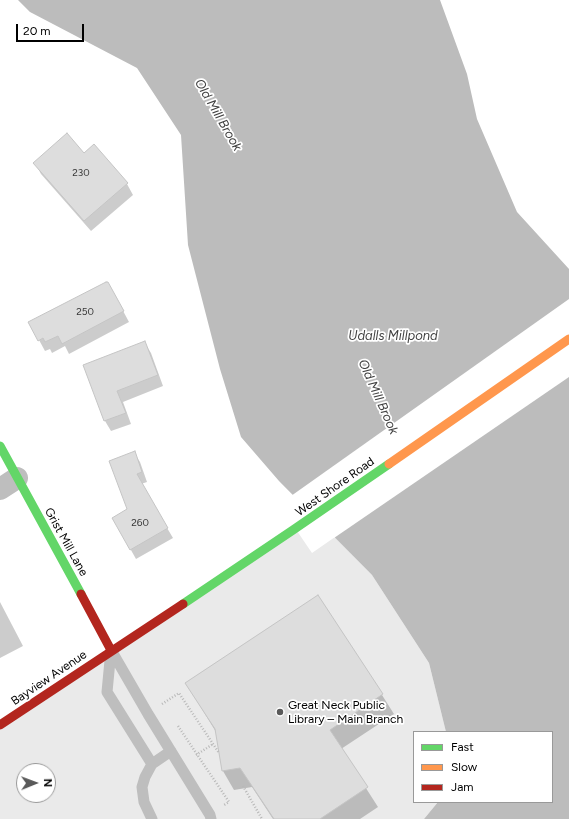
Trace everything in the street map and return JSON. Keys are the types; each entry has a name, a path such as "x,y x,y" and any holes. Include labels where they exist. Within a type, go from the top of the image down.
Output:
{"main road":[{"name":"West Shore Road","path":"111,650 292,530 569,339"},
{"name":"Grist Mill Lane","path":"0,446 8,484 111,650"},
{"name":"Bayview Avenue","path":"0,725 111,650"}],"lane":[{"path":"111,650 211,819"},
{"path":"111,650 107,692 152,764"},
{"path":"152,819 144,802 142,787 145,777 152,764 171,751"}],"path":[{"path":"148,714 179,693 218,753"},
{"path":"202,752 213,744"},
{"path":"243,786 262,819"}],"shaded area":[{"path":"295,528 312,553 335,537 372,575 429,663 446,731 413,731 413,803 437,803 424,819 0,819 0,727"}],"water":[{"name":"Udalls Millpond","path":"18,0 440,0 467,74 477,119 517,212 569,269 569,819 424,819 437,803 553,803 553,731 446,731 429,663 372,575 279,481 241,437 220,369 188,245 181,135 137,68 30,12"}],"pier":[{"path":"569,299 569,377 334,538 291,496"}],"building":[{"path":"67,133 84,153 94,144 128,183 84,221 33,163"},
{"path":"108,282 124,311 62,344 58,336 45,342 43,338 38,341 28,322"},
{"path":"145,341 158,375 117,391 126,413 104,421 83,365"},
{"path":"135,451 142,472 137,474 168,528 130,550 112,518 127,509 109,461"},
{"name":"Great Neck Public Library – Main Branch","path":"318,595 383,694 330,730 368,787 320,819 274,819 240,768 222,771 215,729 185,683"}],"traffic: fast":[{"path":"0,446 81,594"},
{"path":"183,604 389,464"}],"traffic: slow":[{"path":"389,464 569,339"}],"traffic: jam":[{"path":"81,594 111,650"},
{"path":"0,725 183,604"}],"place":[{"name":"Great Neck Public Library – Main Branch","path":"280,712"}],"water label":[{"name":"Old Mill Brook","path":"218,115"},
{"name":"Old Mill Brook","path":"378,397"}]}
